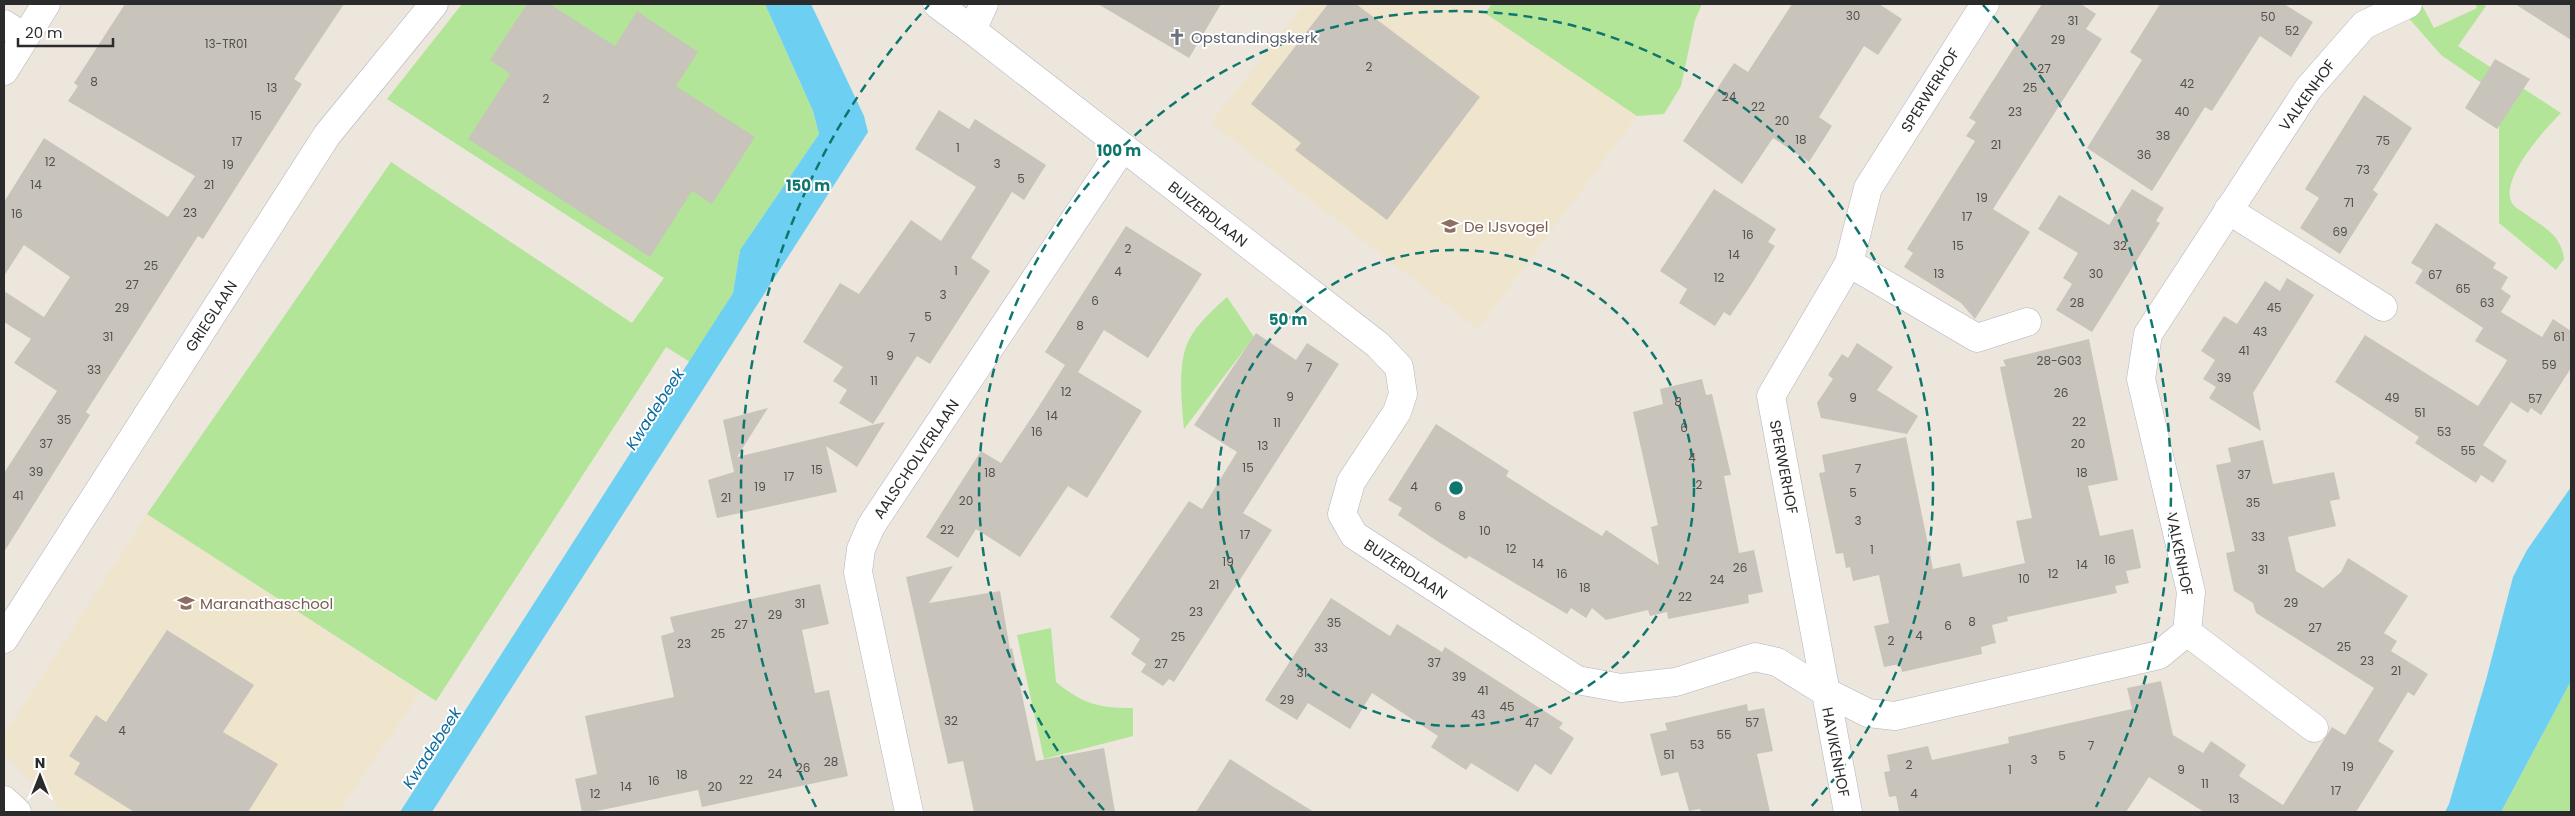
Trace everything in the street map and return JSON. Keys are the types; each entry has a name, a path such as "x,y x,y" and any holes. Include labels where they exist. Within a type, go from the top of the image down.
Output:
{"street":[{"path":"4,70 14,31 46,4"},
{"name":"GRIEGLAAN","path":"4,640 327,135 434,4"},
{"name":"BUIZERDLAAN","path":"937,4 1378,345 1399,366 1403,394 1397,412 1351,482 1342,514 1354,535 1577,680 1621,688 1676,682 1755,657 1777,662 1824,691"},
{"path":"972,30 984,4"},
{"name":"SPERWERHOF","path":"1824,691 1771,396 1850,263 1868,188 1985,4"},
{"name":"VALKENHOF","path":"2187,632 2191,592 2141,379 2148,334 2297,104 2330,62 2364,25 2408,4"},
{"name":"AALSCHOLVERLAAN","path":"910,812 858,572 861,548 871,526 1123,148"},
{"path":"2228,210 2383,307"},
{"path":"1850,263 1977,338 2027,322"},
{"path":"1824,691 1868,713 1895,716 2159,655 2187,632 2314,728"},
{"name":"HAVIKENHOF","path":"1824,691 1848,812"},
{"path":"4,800 17,812"}],"shaded area":[{"name":"De IJsvogel","path":"1304,4 1471,4 1637,116 1478,329 1211,123"},
{"name":"Maranathaschool","path":"147,514 420,692 339,812 64,812 4,755 4,735"}],"green space":[{"path":"462,4 765,4 813,111 819,134 740,250 733,293 690,362 666,347 436,701 147,514 391,162 632,323 664,278 387,99"},
{"path":"1492,4 1702,4 1695,20 1681,86 1664,114 1637,116 1485,13"},
{"path":"2475,4 2484,4 2486,6 2458,46 2561,113 2526,155 2512,181 2510,193 2514,206 2544,227 2559,243 2564,259 2556,270 2499,223 2499,95 2441,55 2407,16 2413,9 2422,5 2434,28 2477,8"},
{"path":"1227,297 1254,337 1184,429 1181,377 1186,347 1198,326"},
{"path":"1051,628 1056,682 1083,700 1100,706 1133,708 1133,736 1044,759 1017,635"},
{"path":"2571,681 2571,812 2501,812"}],"water":[{"path":"765,4 811,4 864,116 868,132 432,812 400,812 733,293 740,250 819,134 813,111"},
{"path":"2571,487 2571,681 2501,812 2445,812 2486,680 2513,577 2527,550"}],"building":[{"path":"125,4 344,4 294,79 302,84 203,239 198,236 86,412 90,415 4,552 4,473 57,391 14,363 31,339 4,322 4,291 44,317 70,277 24,245 4,276 4,202 44,138 168,217 195,176 68,101 78,86 74,83"},
{"path":"527,4 550,4 615,46 637,11 698,52 676,86 755,137 712,204 692,191 650,257 468,139 510,74 490,60"},
{"name":"Opstandingskerk","path":"1098,4 1221,4 1189,58"},
{"path":"1328,4 1356,4 1480,97 1387,220 1295,150 1301,143 1251,104"},
{"path":"1792,4 1879,4 1902,19 1878,55 1864,46 1819,117 1832,126 1809,162 1773,138 1742,184 1683,141 1734,63 1748,72"},
{"path":"2042,4 2081,4 2096,14 2086,29 2102,39 1993,209 2030,232 1975,319 1961,303 1904,267 1913,253 1907,249 1975,141 1966,136 1976,122 1969,118"},
{"path":"2160,4 2284,4 2313,22 2291,57 2260,36 2212,111 2205,107 2152,191 2087,148 2142,60 2130,52"},
{"path":"2515,4 2571,4 2571,40"},
{"path":"2495,59 2530,79 2497,129 2465,108"},
{"path":"2364,95 2412,128 2373,190 2378,194 2340,254 2300,228 2319,198 2305,189"},
{"path":"939,110 969,129 975,119 1046,165 1024,200 1012,192 971,258 990,271 930,364 917,356 873,424 839,403 847,390 833,381 843,367 803,342 840,283 859,294 911,220 941,241 976,187 915,149"},
{"path":"1714,189 1776,229 1768,242 1775,246 1749,288 1730,316 1724,312 1715,326 1679,303 1687,289 1660,271"},
{"path":"2132,189 2164,208 2156,221 2160,223 2092,332 2056,310 2072,284 2063,278 2078,253 2038,229 2059,195 2109,225"},
{"path":"2436,223 2496,263 2493,268 2508,277 2501,289 2511,296 2501,312 2542,337 2553,319 2571,331 2571,368 2541,415 2531,408 2528,413 2511,402 2483,445 2507,461 2493,483 2481,475 2476,483 2415,443 2419,437 2335,382 2365,335 2478,406 2505,364 2507,360 2475,341 2483,328 2415,283 2423,270 2411,263"},
{"path":"1126,226 1202,274 1148,358 1104,330 1078,372 1142,411 1087,498 1068,486 1020,557 976,529 958,558 926,537 981,451 1001,463 1034,414 1065,365 1045,352"},
{"path":"2287,278 2314,295 2253,393 2261,431 2209,398 2216,387 2203,379 2215,360 2201,351 2224,316 2237,324 2265,281 2280,291"},
{"path":"1256,333 1296,360 1307,343 1339,364 1243,513 1272,530 1174,682 1169,679 1163,686 1141,672 1146,664 1131,654 1140,639 1110,617 1189,501 1202,509 1237,452 1194,425"},
{"path":"2089,339 2118,480 2088,486 2100,536 2133,529 2141,568 2126,571 2129,583 2115,586 2117,593 2007,617 2008,621 1992,625 1996,643 1981,647 1982,654 1902,672 1900,664 1884,667 1874,626 1889,623 1879,575 1853,581 1850,567 1846,568 1843,553 1836,554 1819,473 1825,472 1822,455 1906,437 1933,569 1960,563 1963,577 2025,563 2016,521 2032,518 2000,367 2006,366 2003,360"},
{"path":"1857,343 1893,367 1877,390 1918,416 1907,434 1821,418 1817,403 1833,379 1828,375 1842,354 1848,358"},
{"path":"1702,379 1706,395 1712,394 1731,475 1724,476 1739,553 1754,550 1763,592 1748,595 1749,603 1668,619 1667,612 1650,616 1648,610 1606,620 1592,608 1586,618 1571,608 1567,614 1469,556 1466,559 1440,543 1398,515 1402,508 1388,500 1436,424 1509,471 1506,476 1556,508 1602,536 1606,530 1659,565 1651,527 1658,525 1633,412 1663,404 1660,389"},
{"path":"768,408 737,457 885,422 857,467 826,446 837,492 717,518 708,480 734,472 723,420"},
{"path":"2263,440 2273,484 2334,472 2340,499 2330,501 2336,526 2288,537 2296,571 2323,588 2341,572 2348,558 2408,596 2384,633 2397,641 2391,651 2428,674 2414,696 2408,692 2378,741 2394,751 2356,812 2204,812 2149,777 2126,812 1899,812 1896,796 1889,797 1884,772 1890,771 1887,755 1928,746 1932,760 2009,743 2008,737 2132,709 2127,688 2161,681 2173,735 2203,753 2211,741 2246,765 2239,776 2283,805 2332,727 2345,735 2374,688 2256,613 2253,603 2234,591 2226,553 2235,551 2216,465 2231,462 2228,448"},
{"path":"953,566 929,603 1000,591 1010,649 1012,648 1036,761 1104,748 1115,812 974,812 963,761 948,764 906,577"},
{"path":"820,584 829,624 802,630 815,693 829,690 848,776 702,807 698,790 592,812 582,812 575,779 597,774 585,716 674,697 661,636 674,632 670,617"},
{"path":"1331,598 1390,636 1397,624 1442,652 1445,647 1563,723 1559,728 1574,738 1551,775 1535,764 1518,792 1471,763 1466,770 1431,747 1438,736 1372,693 1350,729 1308,703 1297,720 1265,700"},
{"path":"167,630 254,685 223,732 278,764 248,812 134,812 74,774 80,763 69,756 96,715 106,722"},
{"path":"1747,704 1748,711 1764,708 1773,751 1757,754 1770,812 1701,812 1700,809 1689,811 1678,772 1661,776 1650,734 1667,730 1665,723"},
{"path":"1230,759 1272,786 1314,812 1196,812"}],"place":[{"name":"Opstandingskerk","path":"1177,37"},
{"name":"De IJsvogel","path":"1450,226"},
{"name":"Maranathaschool","path":"186,603"}],"water label":[{"name":"Kwadebeek","path":"655,409"},
{"name":"Kwadebeek","path":"432,748"}]}
